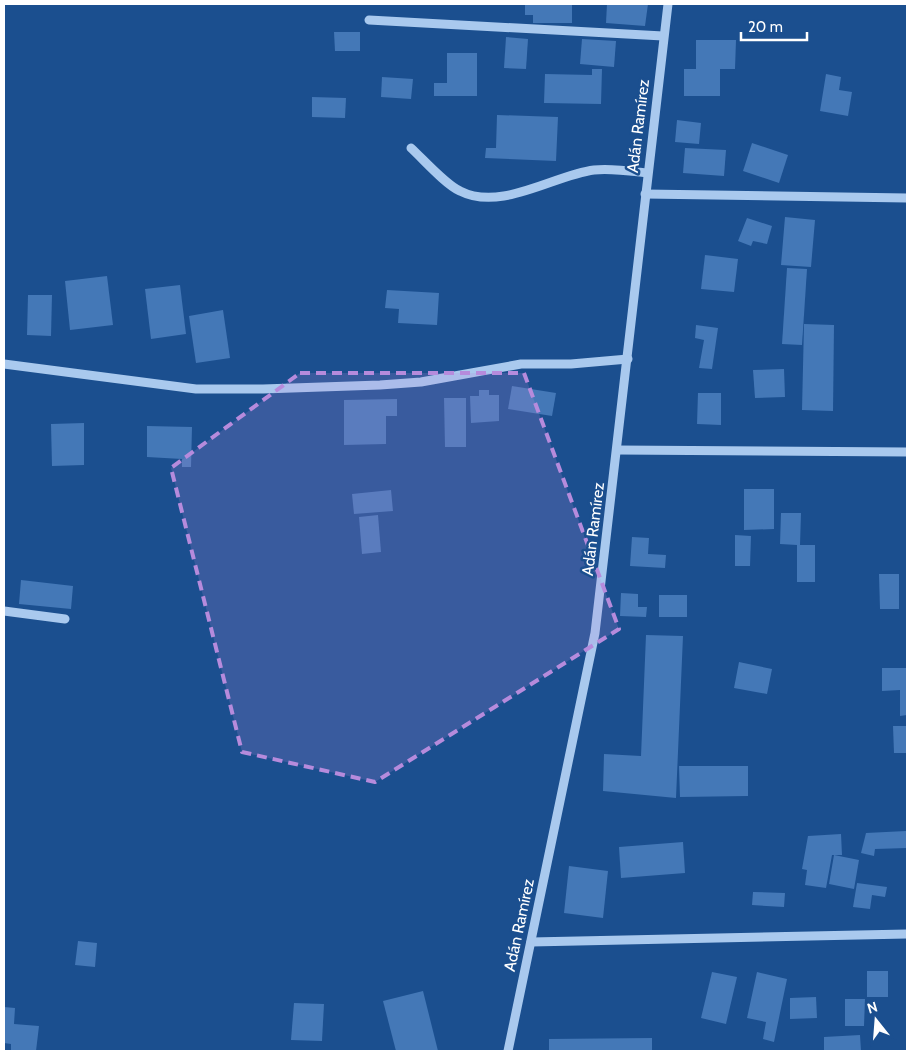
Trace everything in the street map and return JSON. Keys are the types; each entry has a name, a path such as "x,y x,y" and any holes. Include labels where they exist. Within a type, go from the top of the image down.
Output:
{"street":[{"name":"Adán Ramírez","path":"508,1051 595,633 668,4"},
{"path":"369,20 663,36"},
{"path":"411,148 458,191 470,195 499,196 519,193 596,169 648,173"},
{"path":"646,194 907,198"},
{"path":"4,364 196,390 380,385 421,382 521,364 571,364 628,359"},
{"path":"617,450 907,452"},
{"path":"4,611 65,619"},
{"path":"531,942 907,934"}],"highlighted area":[{"path":"300,373 524,373 619,629 375,782 242,752 171,468"}],"building":[{"path":"525,4 572,4 572,23 533,23 533,15 525,15"},
{"path":"607,4 648,4 645,26 606,23"},
{"path":"334,32 360,32 360,51 335,51"},
{"path":"506,37 528,39 526,69 504,68"},
{"path":"582,39 616,41 614,67 580,64"},
{"path":"696,40 736,40 735,69 720,69 720,96 684,96 684,69 696,69"},
{"path":"447,53 477,53 477,96 434,96 434,83 447,83"},
{"path":"592,69 602,69 601,104 544,103 545,74 592,75"},
{"path":"826,74 841,77 839,90 852,92 848,116 820,111"},
{"path":"382,77 413,79 411,99 381,97"},
{"path":"312,97 346,98 345,118 312,117"},
{"path":"497,115 558,117 556,161 485,158 486,148 496,148"},
{"path":"677,120 701,123 699,144 675,142"},
{"path":"752,143 788,155 779,183 743,171"},
{"path":"685,148 726,150 724,176 683,173"},
{"path":"785,217 815,220 811,267 781,265"},
{"path":"747,218 772,226 767,244 753,241 751,246 738,241"},
{"path":"705,255 738,259 734,292 701,289"},
{"path":"787,268 807,269 802,345 782,344"},
{"path":"107,276 113,325 70,330 65,281"},
{"path":"180,285 186,334 151,339 145,289"},
{"path":"387,290 439,293 437,325 398,323 399,309 385,308"},
{"path":"28,295 52,295 51,336 27,335"},
{"path":"223,310 230,358 196,363 189,316"},
{"path":"804,324 834,325 833,411 802,410"},
{"path":"696,325 718,328 712,369 699,368 704,340 695,338"},
{"path":"784,369 785,397 755,398 753,370"},
{"path":"512,386 556,393 552,416 508,409"},
{"path":"479,390 489,390 489,395 499,395 499,421 471,423 470,396 479,396"},
{"path":"698,393 721,393 721,425 697,424"},
{"path":"444,398 466,398 466,447 445,447"},
{"path":"397,399 397,416 386,416 386,444 344,445 344,400"},
{"path":"84,423 84,465 52,466 51,424"},
{"path":"147,426 192,427 191,467 182,467 182,459 147,457"},
{"path":"744,489 774,489 774,529 744,530"},
{"path":"391,490 393,511 354,514 352,494"},
{"path":"781,513 801,513 800,545 815,545 815,582 797,582 797,545 780,544"},
{"path":"378,515 381,552 362,554 359,517"},
{"path":"735,535 751,536 750,566 735,566"},
{"path":"632,537 649,538 648,554 666,555 665,568 630,566"},
{"path":"879,574 899,574 899,609 880,609"},
{"path":"21,580 73,586 71,609 19,604"},
{"path":"621,593 638,594 638,607 647,607 646,617 620,616"},
{"path":"659,595 687,595 687,617 659,617"},
{"path":"646,635 683,636 676,798 603,791 604,754 641,756"},
{"path":"739,662 772,669 767,694 734,688"},
{"path":"882,668 907,668 907,715 900,716 900,690 882,691"},
{"path":"893,726 907,726 907,753 894,753"},
{"path":"679,766 748,766 748,796 680,797"},
{"path":"906,831 907,848 875,849 874,856 861,853 866,833"},
{"path":"841,834 842,855 832,855 826,888 805,885 807,870 802,869 808,836"},
{"path":"683,842 685,873 621,878 619,847"},
{"path":"834,855 859,860 854,889 829,884"},
{"path":"569,866 608,871 603,918 564,913"},
{"path":"857,883 887,887 885,897 872,895 870,909 853,907"},
{"path":"753,892 785,893 784,907 752,905"},
{"path":"78,941 97,943 95,967 75,965"},
{"path":"867,971 888,971 888,997 867,997"},
{"path":"712,972 737,977 726,1024 701,1018"},
{"path":"757,972 787,979 774,1042 763,1039 766,1022 747,1018"},
{"path":"423,991 438,1051 396,1051 383,1001"},
{"path":"816,997 817,1018 790,1019 790,998"},
{"path":"845,999 865,999 864,1026 845,1026"},
{"path":"294,1003 324,1004 322,1041 291,1040"},
{"path":"4,1007 15,1008 14,1024 39,1026 36,1051 11,1051 11,1044 4,1043"},
{"path":"860,1035 861,1051 824,1051 824,1037"},
{"path":"652,1038 652,1051 549,1051 549,1039"}]}
